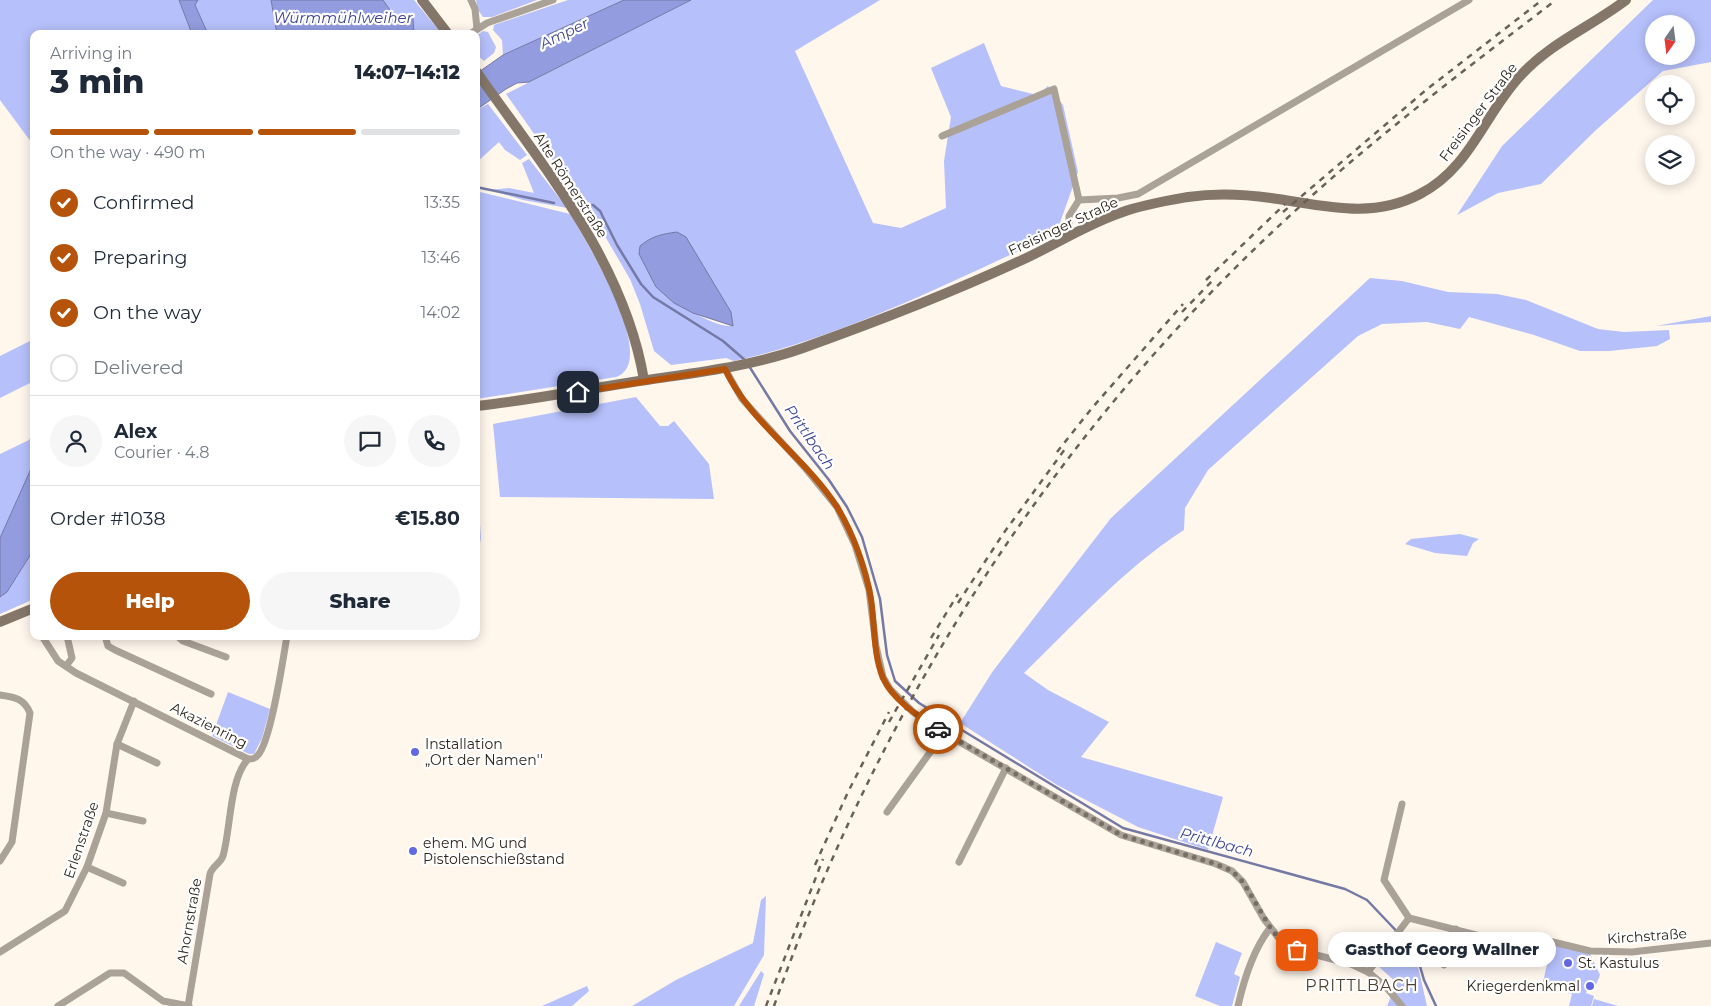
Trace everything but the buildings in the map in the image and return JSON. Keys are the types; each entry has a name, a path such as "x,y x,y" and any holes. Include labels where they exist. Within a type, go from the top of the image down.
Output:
{"main road":[{"path":"422,0 445,30"},
{"name":"Freisinger Straße","path":"480,405 552,396 753,363 801,348 935,297 1022,260 1120,213 1190,197 1244,195 1340,210 1383,207 1404,201 1436,185 1457,166 1478,138 1503,97 1535,61 1626,0"},
{"name":"Alte Römerstraße","path":"480,77 573,208 599,254 632,329 644,380"},
{"path":"0,622 30,612"}],"street":[{"path":"471,0 475,9 473,30"},
{"path":"475,30 530,7 553,0"},
{"path":"1079,200 1118,198 1138,194 1469,0"},
{"path":"942,136 1054,89 1079,200 1069,216 1069,237"},
{"path":"725,369 742,399 806,469 837,507 855,545 869,590 876,646 883,678 903,702 944,733 1121,835 1216,864 1232,871 1243,882 1270,928 1278,937 1297,950 1351,964 1368,972 1382,983 1402,1006"},
{"name":"Akazienring","path":"44,640 52,654 66,666 248,759 254,759 260,754 272,719 286,640"},
{"path":"66,666 72,658 68,640"},
{"path":"106,640 108,646 115,650 211,694"},
{"path":"181,640 226,657"},
{"path":"0,695 20,699 27,705 30,713 12,842 0,861"},
{"name":"Erlenstraße","path":"0,952 65,911 86,868 106,813 117,744 134,701"},
{"path":"887,812 944,733"},
{"path":"117,744 157,763"},
{"name":"Ahornstraße","path":"188,1006 210,874 212,868 222,858 236,786 242,765 248,759"},
{"path":"959,862 1006,768"},
{"path":"1368,972 1409,918 1384,880 1402,804"},
{"path":"106,813 143,822"},
{"path":"86,868 122,883"},
{"name":"Kirchstraße","path":"1409,918 1480,936 1553,942 1590,951 1632,952 1711,943"},
{"path":"1238,1006 1252,962 1262,938 1270,928"},
{"path":"1444,964 1456,929"},
{"path":"58,1006 110,973 124,973 163,1001 188,1006"}],"shaded area":[{"path":"0,0 179,0 190,30 30,30 30,141 0,100"},
{"path":"198,0 271,0 276,30 206,30 195,5"},
{"path":"383,0 414,0 439,30 414,30 413,19 401,26"},
{"path":"476,0 537,0 492,17 483,17 478,10"},
{"path":"568,0 624,0 503,55 502,40 493,30 494,25"},
{"path":"691,0 880,0 795,51 873,223 901,228 946,208 944,161 951,117 931,68 984,43 1001,86 1037,95 1048,86 1063,105 1078,172 1056,234 898,306 817,337 734,361 726,358 671,365 654,351 640,304 630,279 599,226 506,94","holes":["656,287 733,326 714,323 704,318 682,306"]},
{"path":"1653,0 1711,0 1711,62 1695,65 1663,71 1658,75 1645,75 1645,87 1596,130 1541,184 1498,193 1457,215 1502,146"},
{"path":"483,31 488,32 496,47 494,53 484,61 480,58 480,33"},
{"path":"488,104 527,155 520,160 505,150 499,142 480,159 480,108"},
{"path":"529,159 567,208 523,200 490,190 509,188 534,193 522,163"},
{"path":"480,192 570,214 616,299 625,325 630,349 628,367 616,377 480,398"},
{"path":"1370,278 1402,281 1448,292 1497,294 1526,300 1598,329 1624,332 1669,330 1670,339 1657,346 1609,351 1580,351 1534,335 1469,317 1460,329 1427,322 1382,324 1358,336 1208,470 1185,508 1184,530 1120,579 1024,673 1048,690 1109,722 1081,757 1223,797 1208,850 1138,827 1057,785 960,723 993,671 1111,518"},
{"path":"1711,316 1711,322 1656,326"},
{"path":"30,341 30,383 0,398 0,356"},
{"path":"636,397 660,426 668,426 674,421 709,464 714,499 500,497 493,424"},
{"path":"30,438 30,471 0,538 0,454"},
{"path":"1460,534 1479,539 1473,543 1467,556 1435,553 1405,544 1411,539"},
{"path":"30,555 30,601 0,614 0,597 7,592"},
{"path":"228,692 270,709 262,738 254,754 249,754 212,736"},
{"path":"766,896 764,955 734,1006 632,1006 676,980 753,943 761,900"},
{"path":"1399,937 1416,958 1427,1006 1387,1006 1397,983 1378,966"},
{"path":"1216,942 1242,953 1234,974 1240,977 1232,1006 1220,1006 1195,996"},
{"path":"1552,943 1589,952 1600,975 1595,987 1589,985 1586,993 1594,996 1591,1006 1569,1006 1572,994 1542,986"},
{"path":"761,971 764,974 754,1006 739,1006"},
{"path":"587,986 589,991 572,1006 542,1006"},
{"path":"1594,999 1618,1006 1592,1006"}],"water":[{"path":"179,0 198,0 195,5 206,30 190,30"},
{"name":"Würmmühlweiher","path":"271,0 383,0 401,26 413,18 414,30 276,30"},
{"name":"Amper","path":"624,0 691,0 529,82 517,83 480,107 480,71 503,55"},
{"path":"677,232 686,237 731,312 733,326 693,313 674,303 656,287 639,254 640,246 657,236"},
{"path":"30,471 30,555 7,592 0,597 0,538"}],"waterway":[{"name":"Prittlbach","path":"480,188 554,203"},
{"name":"Prittlbach","path":"587,205 593,205 600,211 617,245 641,284 653,297 723,341 746,361"},
{"name":"Prittlbach","path":"749,366 790,431 829,480 847,507 862,537 880,599 887,655 895,681 919,703 950,722"},
{"name":"Prittlbach","path":"957,727 1123,828 1345,889 1367,900 1404,939 1417,956 1424,980 1436,1006"}],"railway":[{"path":"1283,212 1426,90 1542,0"},
{"path":"774,1006 817,896 865,788 920,684 981,583 1048,486 1120,393 1199,305 1316,192 1451,80 1556,0"},
{"path":"1206,280 1285,204"},
{"path":"1182,312 1215,278"},
{"path":"1057,452 1092,408 1183,304"},
{"path":"958,603 1003,534 1065,449"},
{"path":"931,638 958,594"},
{"path":"889,722 939,635"},
{"path":"815,865 848,792 889,712"},
{"path":"766,1006 823,859"}],"way so far":[{"path":"938,729 1121,835 1223,866 1232,871 1243,882 1273,932 1297,950"}],"place":[{"name":"Installation „Ort der Namen''","path":"415,752"},
{"name":"ehem. MG und Pistolenschießstand","path":"413,851"},
{"name":"Gasthof Georg Wallner","path":"1297,950"},
{"name":"St. Kastulus","path":"1568,963"},
{"name":"Kriegerdenkmal","path":"1590,986"}],"district":[{"name":"PRITTLBACH","path":"1362,985"}],"route":[{"path":"578,392 644,380 725,369 742,399 806,469 837,507 860,557 869,590 876,646 883,678 890,689 913,712 938,729"}]}
